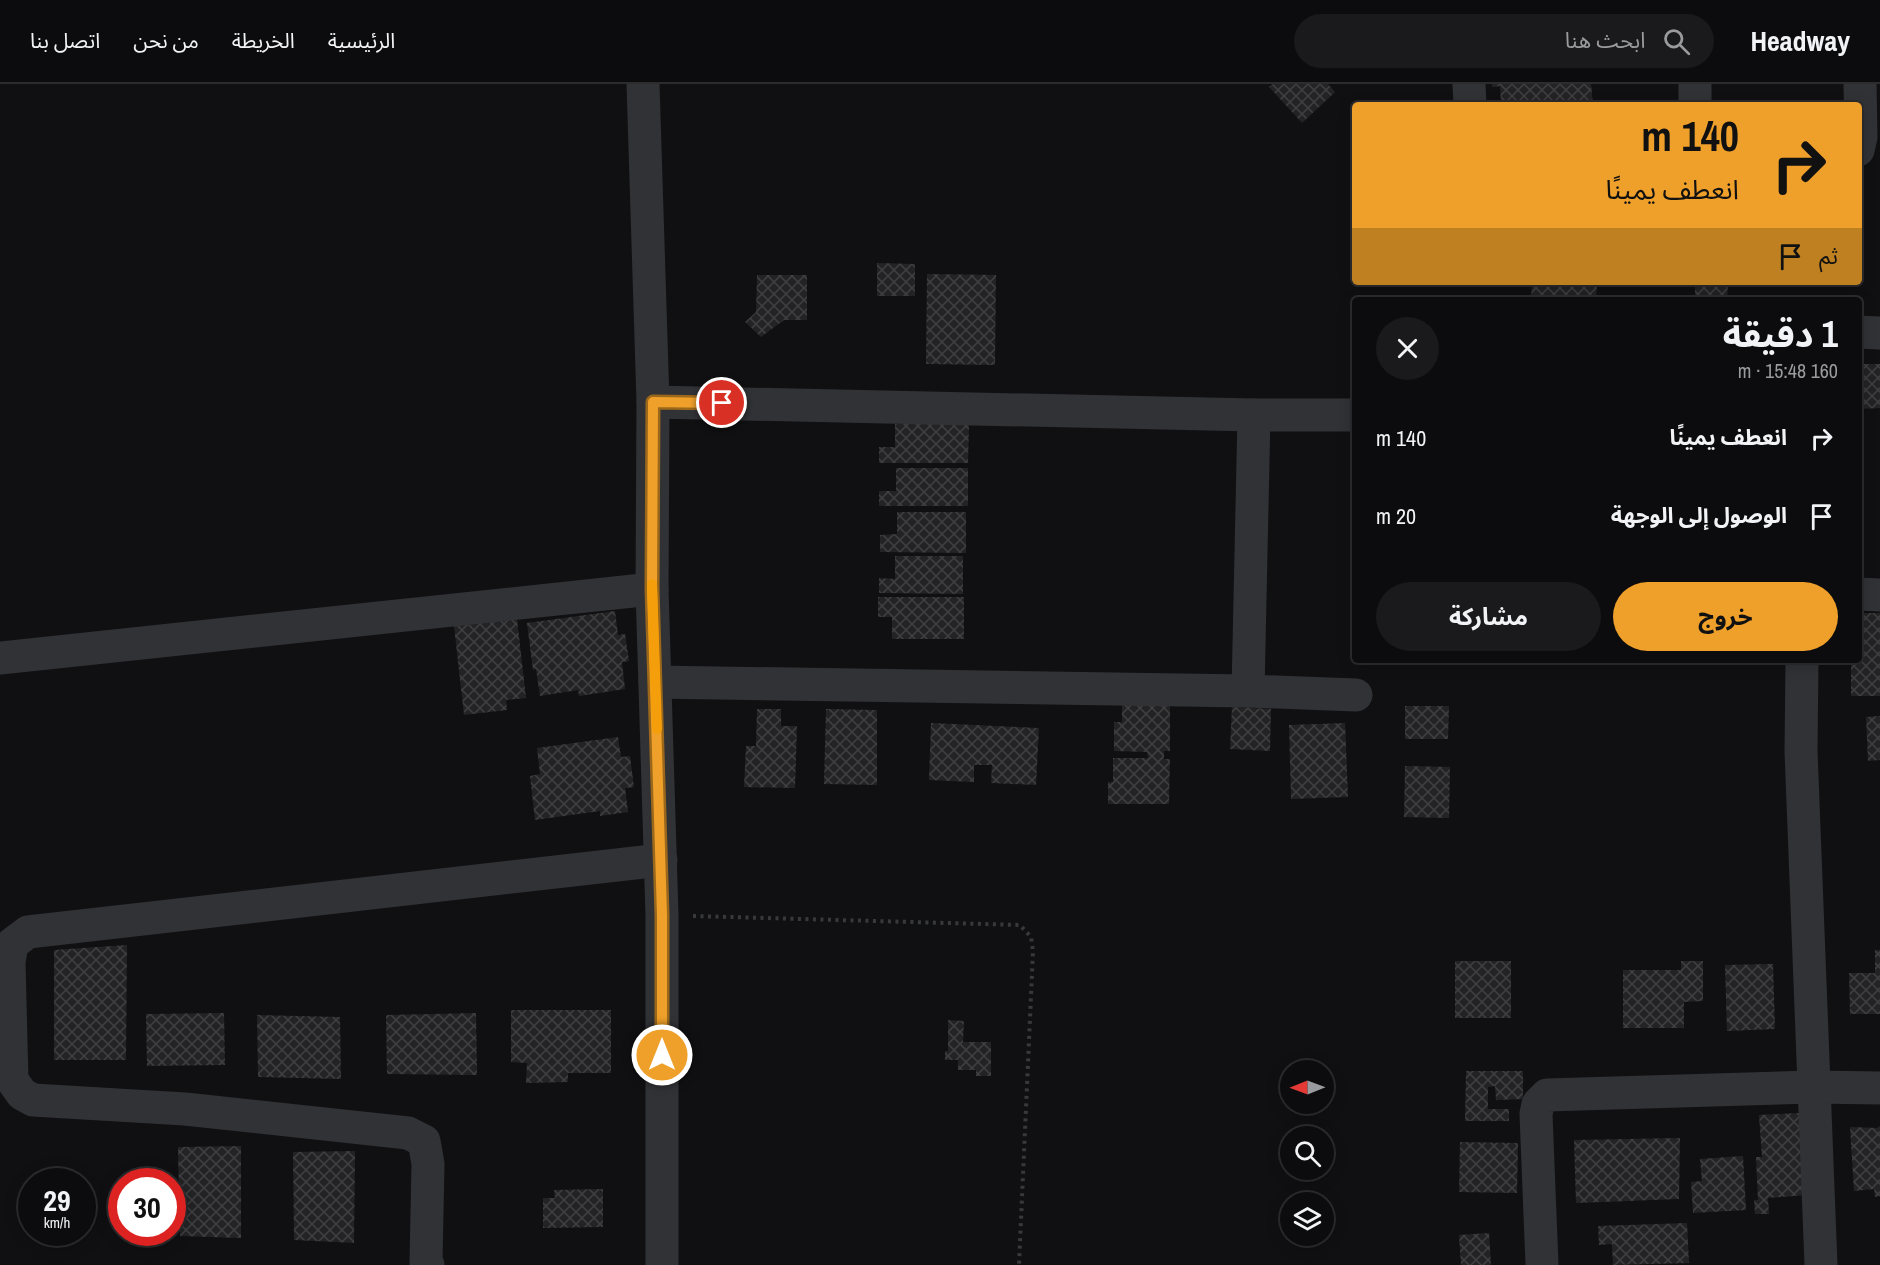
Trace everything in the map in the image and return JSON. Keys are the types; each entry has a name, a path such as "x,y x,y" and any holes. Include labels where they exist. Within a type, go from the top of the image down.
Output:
{"street":[{"path":"643,84 653,402 652,589 662,915 662,1265"},
{"path":"1469,84 1470,102"},
{"path":"1695,84 1695,102"},
{"path":"1860,84 1860,102"},
{"path":"1862,332 1880,333"},
{"path":"653,402 1254,415 1352,415"},
{"path":"1248,691 1254,415"},
{"path":"0,658 652,589"},
{"path":"1862,594 1880,595"},
{"path":"1802,663 1801,751 1821,1265"},
{"path":"655,682 1248,691 1356,695"},
{"path":"428,1265 426,1262 428,1164 424,1141 408,1133 185,1109 33,1100 22,1094 12,1080 9,962 12,944 28,932 661,860"},
{"path":"1542,1265 1536,1114 1538,1104 1547,1095 1813,1087 1880,1088"}],"path":[{"path":"662,915 1020,925 1030,938 1033,951 1019,1265"}],"building":[{"path":"1273,84 1328,84 1335,92 1302,123 1269,87"},
{"path":"1492,84 1591,84 1593,102 1501,102 1500,86 1492,87"},
{"path":"877,263 915,264 915,296 877,296"},
{"path":"927,274 996,275 995,365 926,364"},
{"path":"757,275 807,275 807,320 784,320 761,337 745,322 756,312"},
{"path":"1532,285 1597,285 1596,297 1531,297"},
{"path":"1695,285 1728,285 1727,297 1695,297"},
{"path":"1862,364 1880,364 1880,408 1862,409"},
{"path":"895,424 969,424 968,463 879,463 879,447 895,447"},
{"path":"896,468 968,468 968,506 879,506 879,491 896,491"},
{"path":"897,512 966,512 966,553 880,552 880,535 897,534"},
{"path":"895,556 963,556 963,594 879,593 879,578 895,579"},
{"path":"878,597 964,597 964,639 892,639 892,617 878,617"},
{"path":"615,611 618,635 625,634 629,661 622,662 625,689 579,696 578,690 540,696 536,669 533,670 527,623"},
{"path":"1862,613 1880,613 1880,696 1851,696 1851,663 1862,663"},
{"path":"517,619 526,698 506,700 507,710 464,715 454,626"},
{"path":"1122,704 1170,705 1170,751 1164,751 1164,759 1170,759 1169,804 1108,804 1108,782 1113,782 1113,758 1148,758 1147,752 1114,751 1114,722 1122,722"},
{"path":"1405,706 1449,706 1448,739 1405,739"},
{"path":"1232,707 1271,709 1270,751 1230,749"},
{"path":"757,709 781,709 781,726 797,726 795,788 744,787 746,746 756,746"},
{"path":"826,709 877,710 877,785 824,784"},
{"path":"1880,716 1880,760 1868,761 1866,717"},
{"path":"931,723 1039,728 1036,785 991,783 992,765 974,765 974,782 929,780"},
{"path":"1345,723 1348,797 1291,799 1289,725"},
{"path":"618,737 621,757 630,756 634,787 625,788 628,812 600,816 600,811 535,820 530,776 540,774 537,748"},
{"path":"1405,766 1450,767 1449,818 1404,817"},
{"path":"127,945 126,1060 54,1060 54,950"},
{"path":"1875,950 1880,950 1880,1014 1850,1014 1849,973 1875,973"},
{"path":"1455,961 1511,961 1511,1018 1455,1018"},
{"path":"1681,961 1703,961 1703,1001 1684,1002 1684,1028 1623,1028 1623,970 1681,970"},
{"path":"1773,964 1775,1029 1727,1031 1725,965"},
{"path":"511,1010 611,1010 611,1073 568,1073 568,1082 526,1083 527,1063 511,1062"},
{"path":"224,1013 225,1065 147,1066 146,1014"},
{"path":"476,1013 477,1075 387,1074 386,1015"},
{"path":"257,1015 340,1017 341,1079 258,1077"},
{"path":"948,1020 964,1021 963,1042 991,1042 991,1076 976,1076 976,1070 958,1070 958,1060 945,1060 945,1051 948,1051"},
{"path":"1466,1071 1523,1071 1523,1099 1496,1100 1495,1086 1488,1087 1488,1109 1509,1109 1509,1121 1465,1121"},
{"path":"1801,1113 1806,1195 1768,1198 1769,1214 1755,1214 1754,1200 1758,1200 1756,1157 1762,1157 1759,1115"},
{"path":"1880,1126 1880,1196 1875,1197 1874,1189 1854,1191 1850,1127 1877,1128"},
{"path":"1680,1138 1679,1199 1576,1203 1574,1140"},
{"path":"1460,1142 1518,1143 1517,1193 1459,1192"},
{"path":"241,1146 241,1238 186,1236 186,1168 178,1168 178,1147"},
{"path":"355,1151 354,1243 294,1240 293,1152"},
{"path":"1743,1156 1746,1210 1693,1213 1691,1182 1702,1181 1700,1159"},
{"path":"603,1189 603,1227 543,1228 543,1198 555,1198 554,1190"},
{"path":"1687,1223 1689,1263 1613,1265 1612,1244 1599,1245 1598,1226"},
{"path":"1489,1233 1491,1265 1461,1265 1459,1235"}],"slow traffic":[{"path":"652,584 657,729"}],"route":[{"path":"662,1055 662,915 652,589 653,402 722,403"}]}
